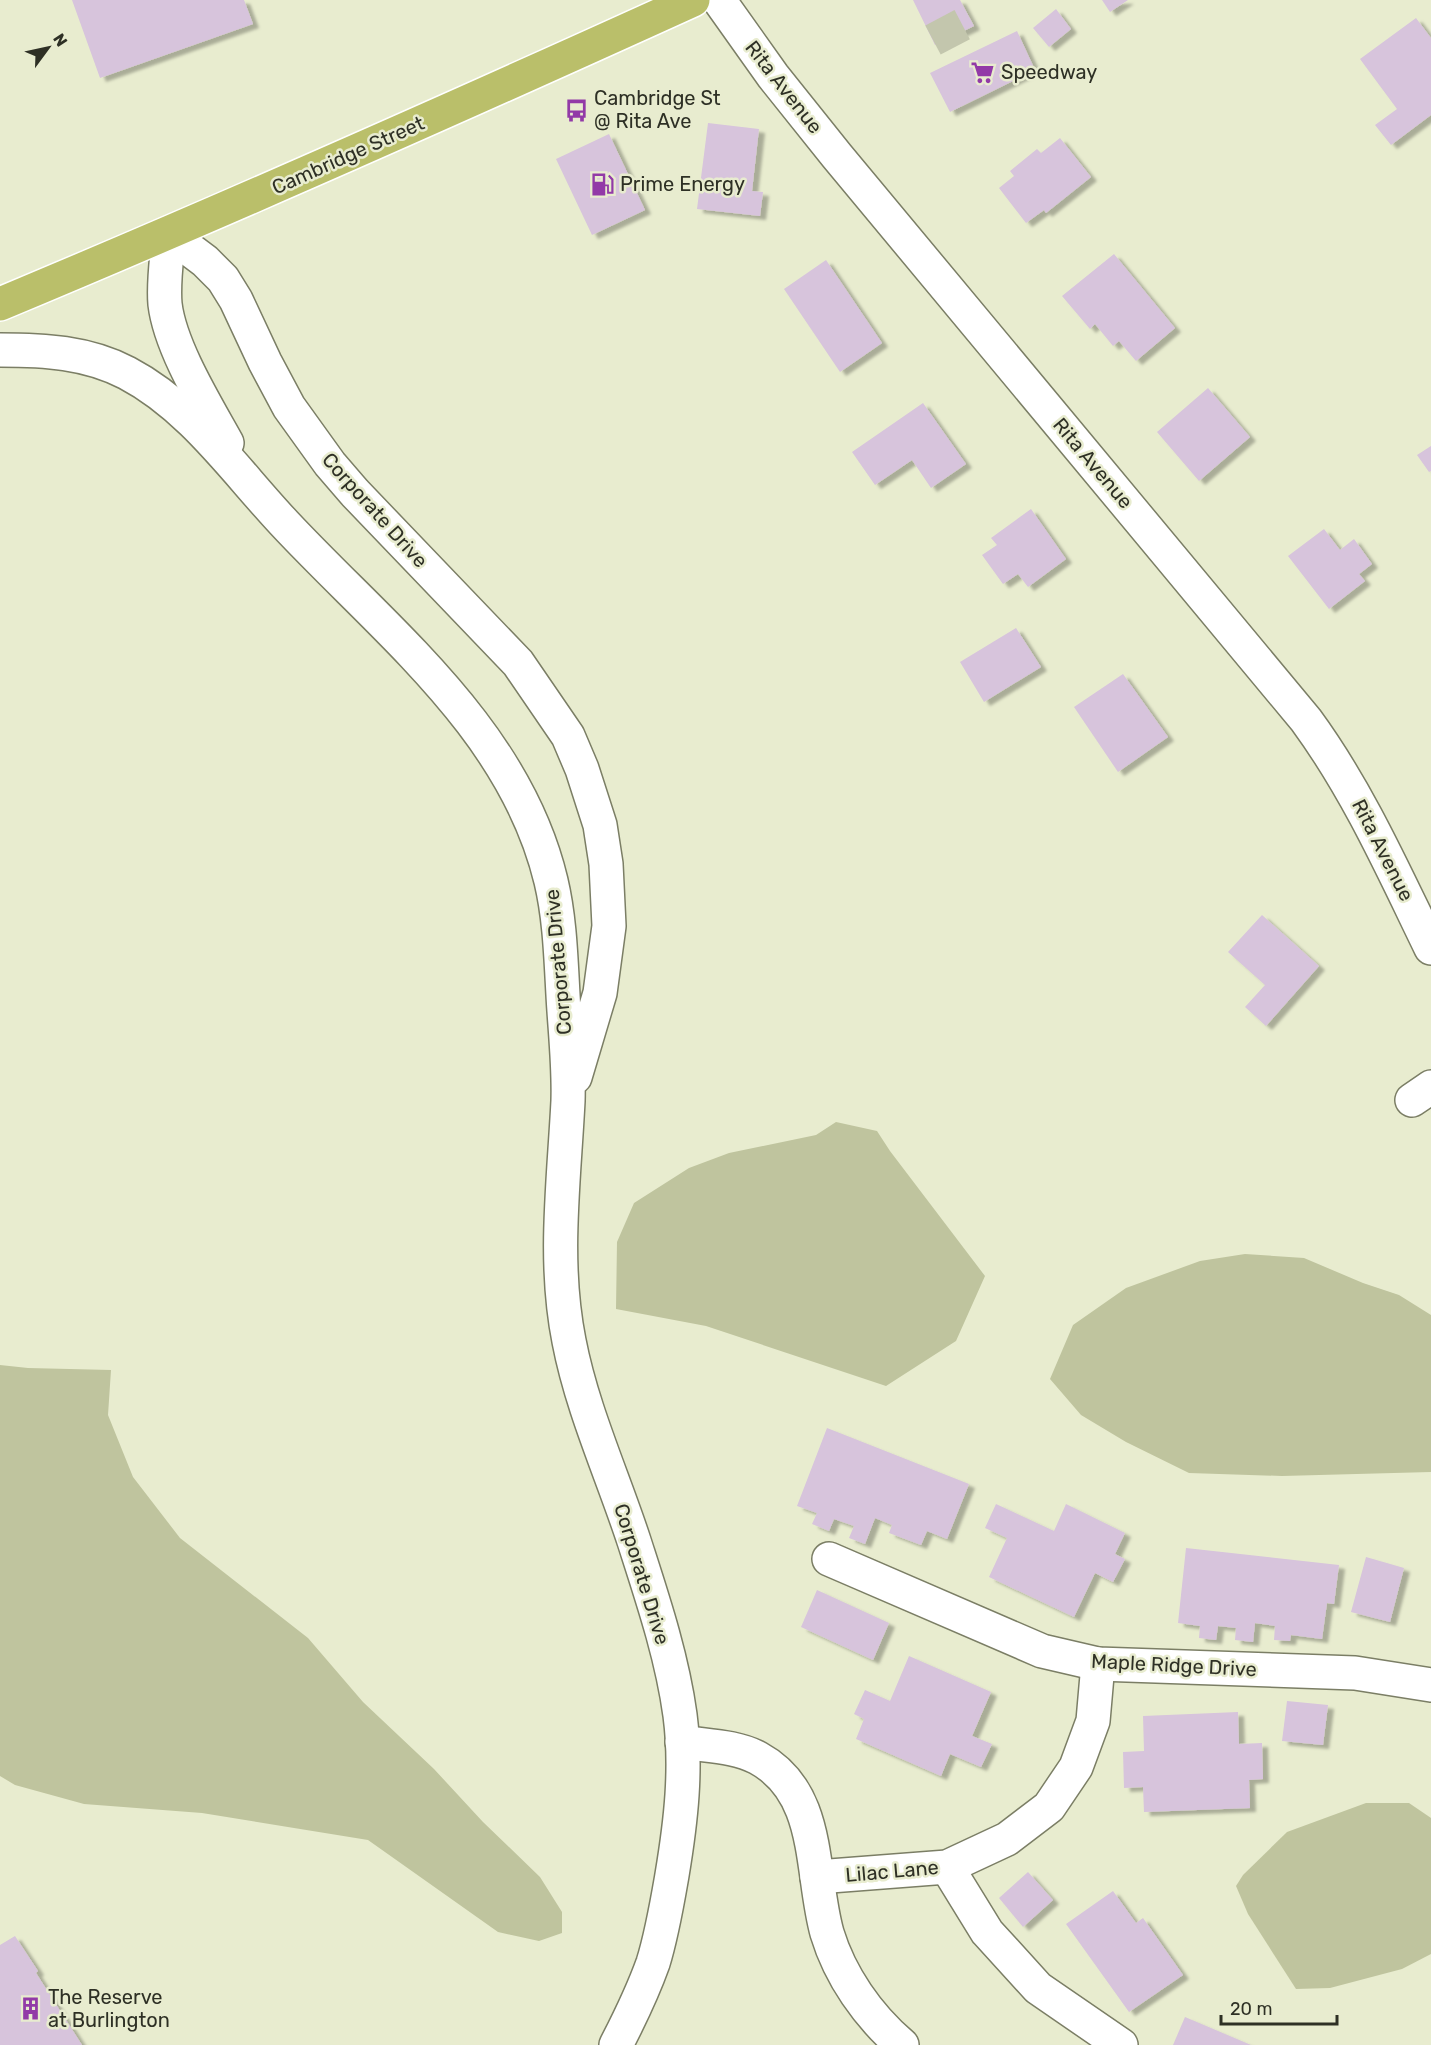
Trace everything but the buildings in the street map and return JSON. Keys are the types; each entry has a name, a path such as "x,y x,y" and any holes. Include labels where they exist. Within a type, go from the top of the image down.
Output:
{"main road":[{"name":"Cambridge Street","path":"0,304 169,234 526,77 693,0"}],"street":[{"name":"Rita Avenue","path":"718,0 773,76 837,156 1325,745 1360,802 1431,948"},
{"name":"Corporate Drive","path":"169,234 164,280 165,304 170,327 186,364 231,450 264,499 285,524"},
{"name":"Corporate Drive","path":"169,234 205,261 223,279 236,300 289,407 330,464 518,663 568,736 589,788 600,825 606,864 609,926 600,993 568,1098"},
{"name":"Corporate Drive","path":"0,350 61,352 110,365 131,375 177,407 285,524 388,627 475,726 515,785 544,855 555,900 562,981 568,1098 562,1165 560,1237 561,1286 569,1342 586,1405 633,1539 657,1618 675,1689 682,1742 681,1817 667,1909 653,1962 634,2010 616,2045"},
{"name":"Maple Ridge Drive","path":"829,1558 1042,1651 1098,1664 1355,1672 1431,1685"},
{"name":"Lilac Lane","path":"817,1877 947,1867 1007,1839 1048,1807 1076,1767 1093,1720 1098,1664"},
{"path":"682,1742 744,1751 783,1776 798,1797 804,1811 828,1935 844,1974 876,2021 902,2045"},
{"path":"947,1867 987,1932 1038,1988 1121,2045"}],"green space":[{"path":"836,1122 877,1131 985,1276 956,1341 886,1386 706,1326 616,1309 617,1242 634,1203 689,1168 729,1153 816,1135"},
{"path":"1245,1254 1304,1258 1363,1283 1399,1295 1431,1315 1431,1472 1282,1476 1189,1473 1126,1442 1081,1415 1050,1379 1073,1325 1126,1288 1200,1261"},
{"path":"0,1365 111,1370 108,1415 133,1477 180,1538 308,1638 363,1702 434,1769 483,1822 540,1877 562,1912 562,1933 539,1941 498,1932 368,1840 202,1813 84,1804 15,1785 0,1776"},
{"path":"1366,1803 1409,1803 1431,1818 1431,1954 1402,1969 1330,1988 1296,1989 1248,1914 1236,1886 1243,1875 1287,1832"}],"tunnel":[{"path":"933,40 971,20"}],"place":[{"name":"Speedway","path":"983,72"},
{"name":"Cambridge St @ Rita Ave","path":"576,110"},
{"name":"Prime Energy","path":"602,184"},
{"name":"The Reserve at Burlington","path":"30,2009"}]}
